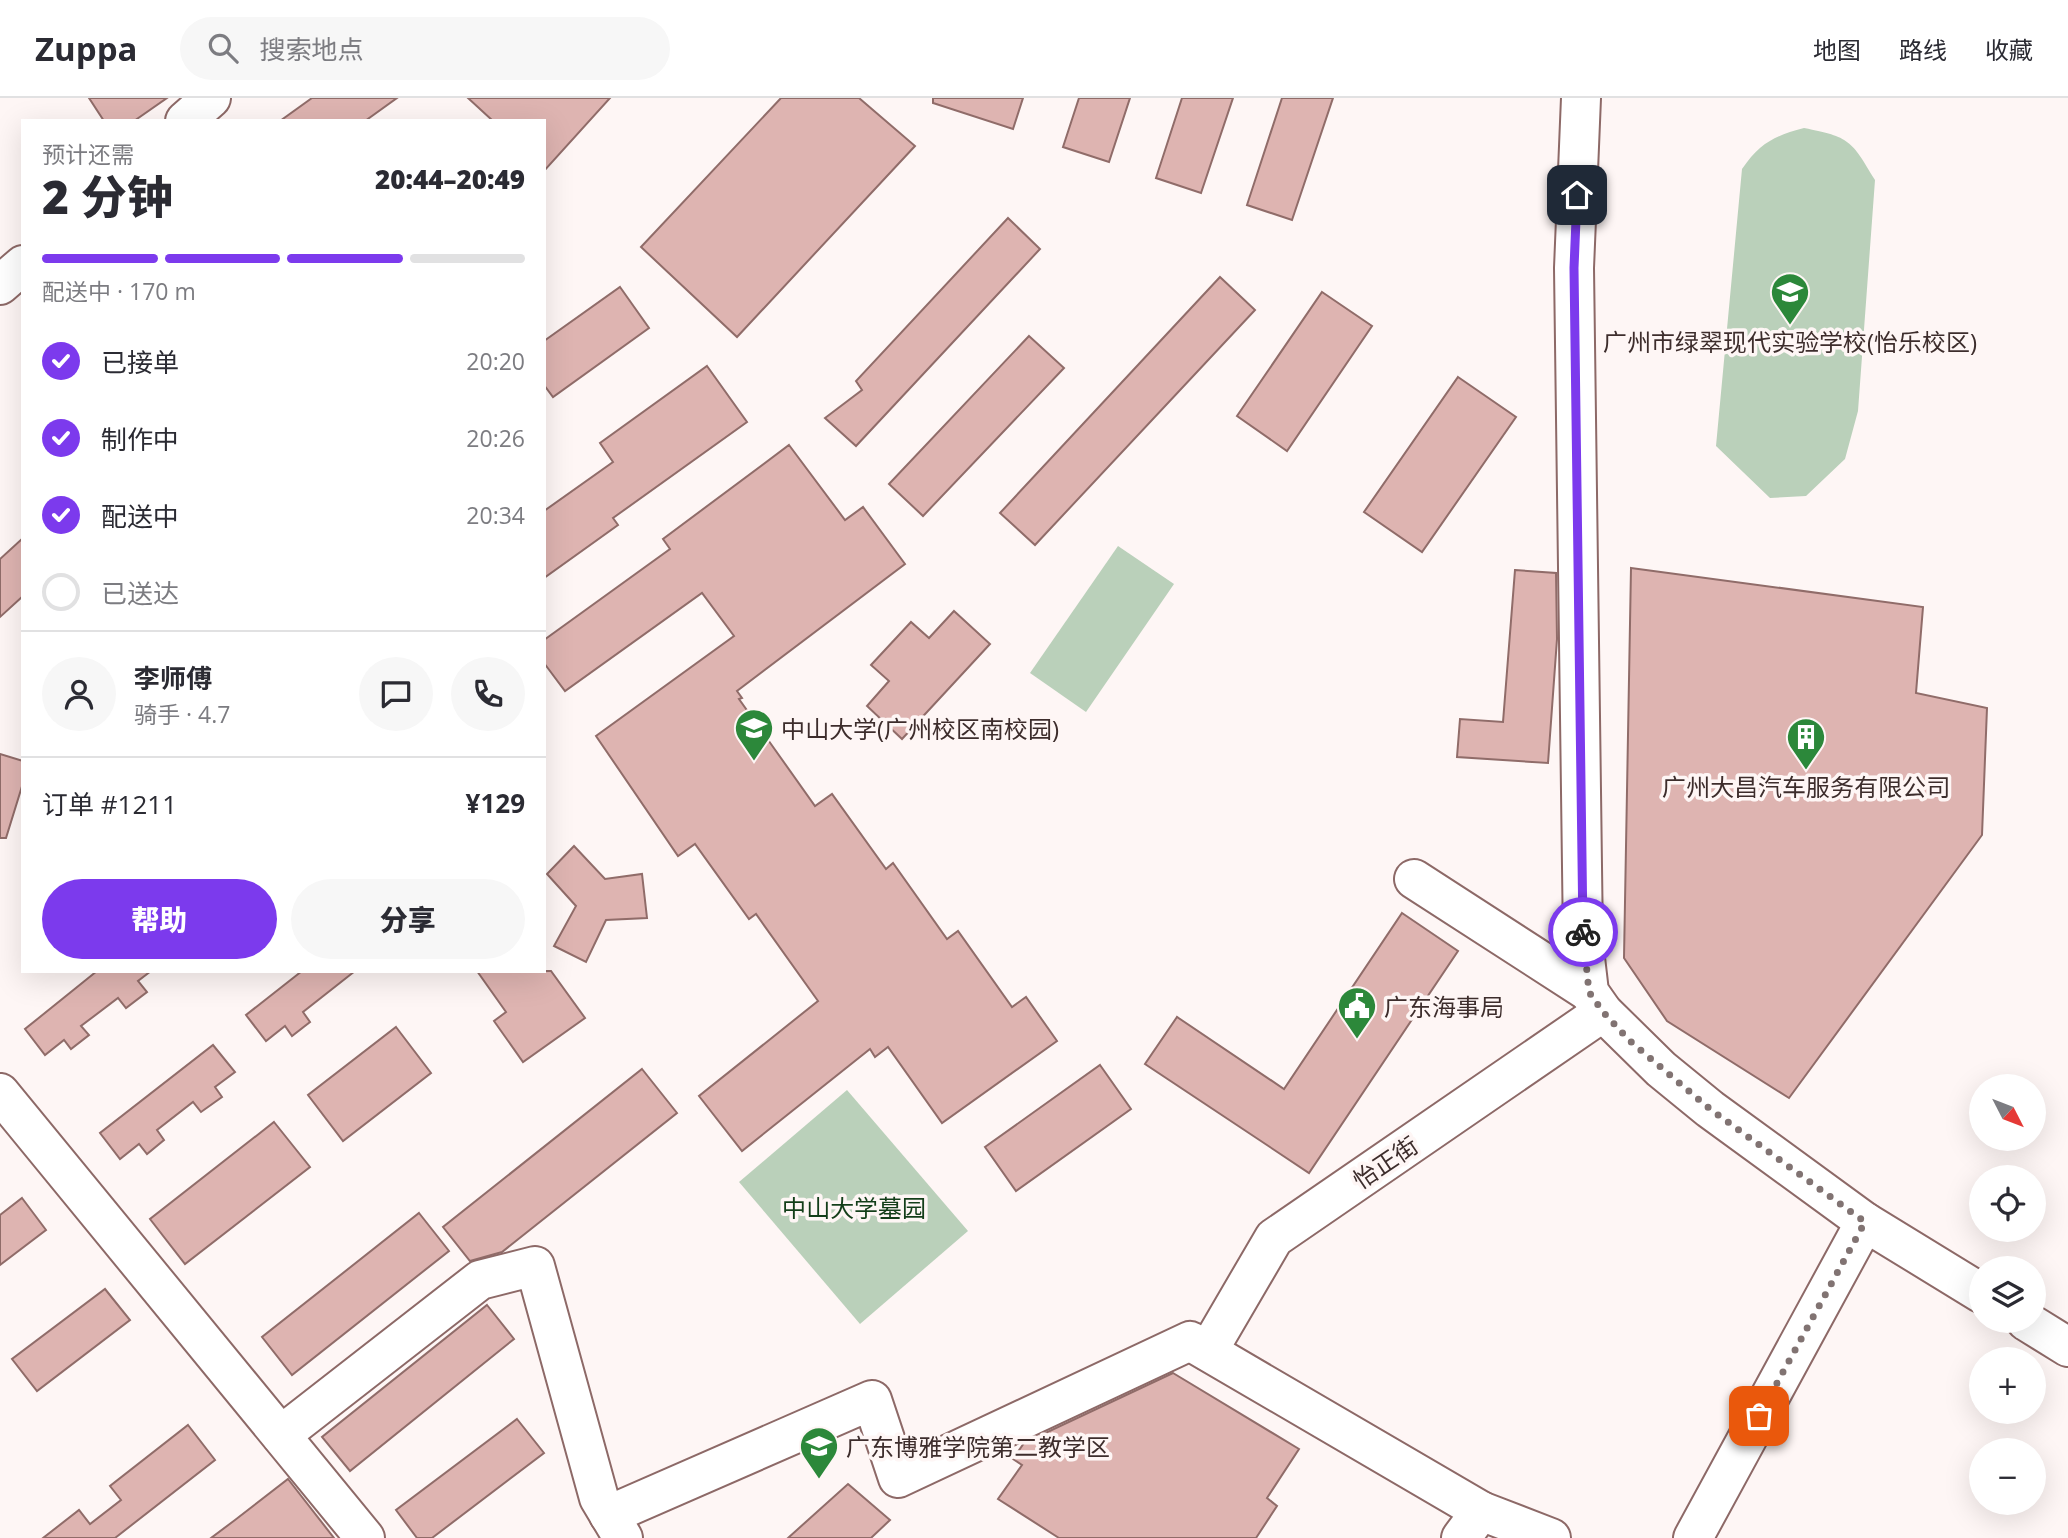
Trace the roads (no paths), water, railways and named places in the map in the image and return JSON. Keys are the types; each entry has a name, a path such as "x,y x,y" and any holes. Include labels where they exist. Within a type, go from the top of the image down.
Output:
{"street":[{"path":"187,119 211,98"},
{"path":"1581,98 1574,268 1583,941 1596,1002"},
{"path":"0,285 21,267"},
{"path":"1414,879 1596,1002 1661,1069 1710,1109 1865,1222 1969,1286"},
{"name":"怡正街","path":"1208,1351 1274,1238 1596,1002"},
{"path":"0,1093 365,1538"},
{"path":"1693,1538 1865,1222"},
{"path":"281,1435 480,1280 535,1266 599,1498 616,1527 872,1400 898,1478 1190,1341 1471,1525 1551,1538"},
{"path":"2045,1333 2068,1347"}],"place":[{"name":"广州市绿翠现代实验学校(怡乐校区)","path":"1790,326"},
{"name":"中山大学(广州校区南校园)","path":"754,762"},
{"name":"广州大昌汽车服务有限公司","path":"1806,771"},
{"name":"广东海事局","path":"1357,1040"},
{"name":"广东博雅学院第二教学区","path":"819,1480"}],"park label":[{"name":"中山大学墓园","path":"854,1207"}]}
